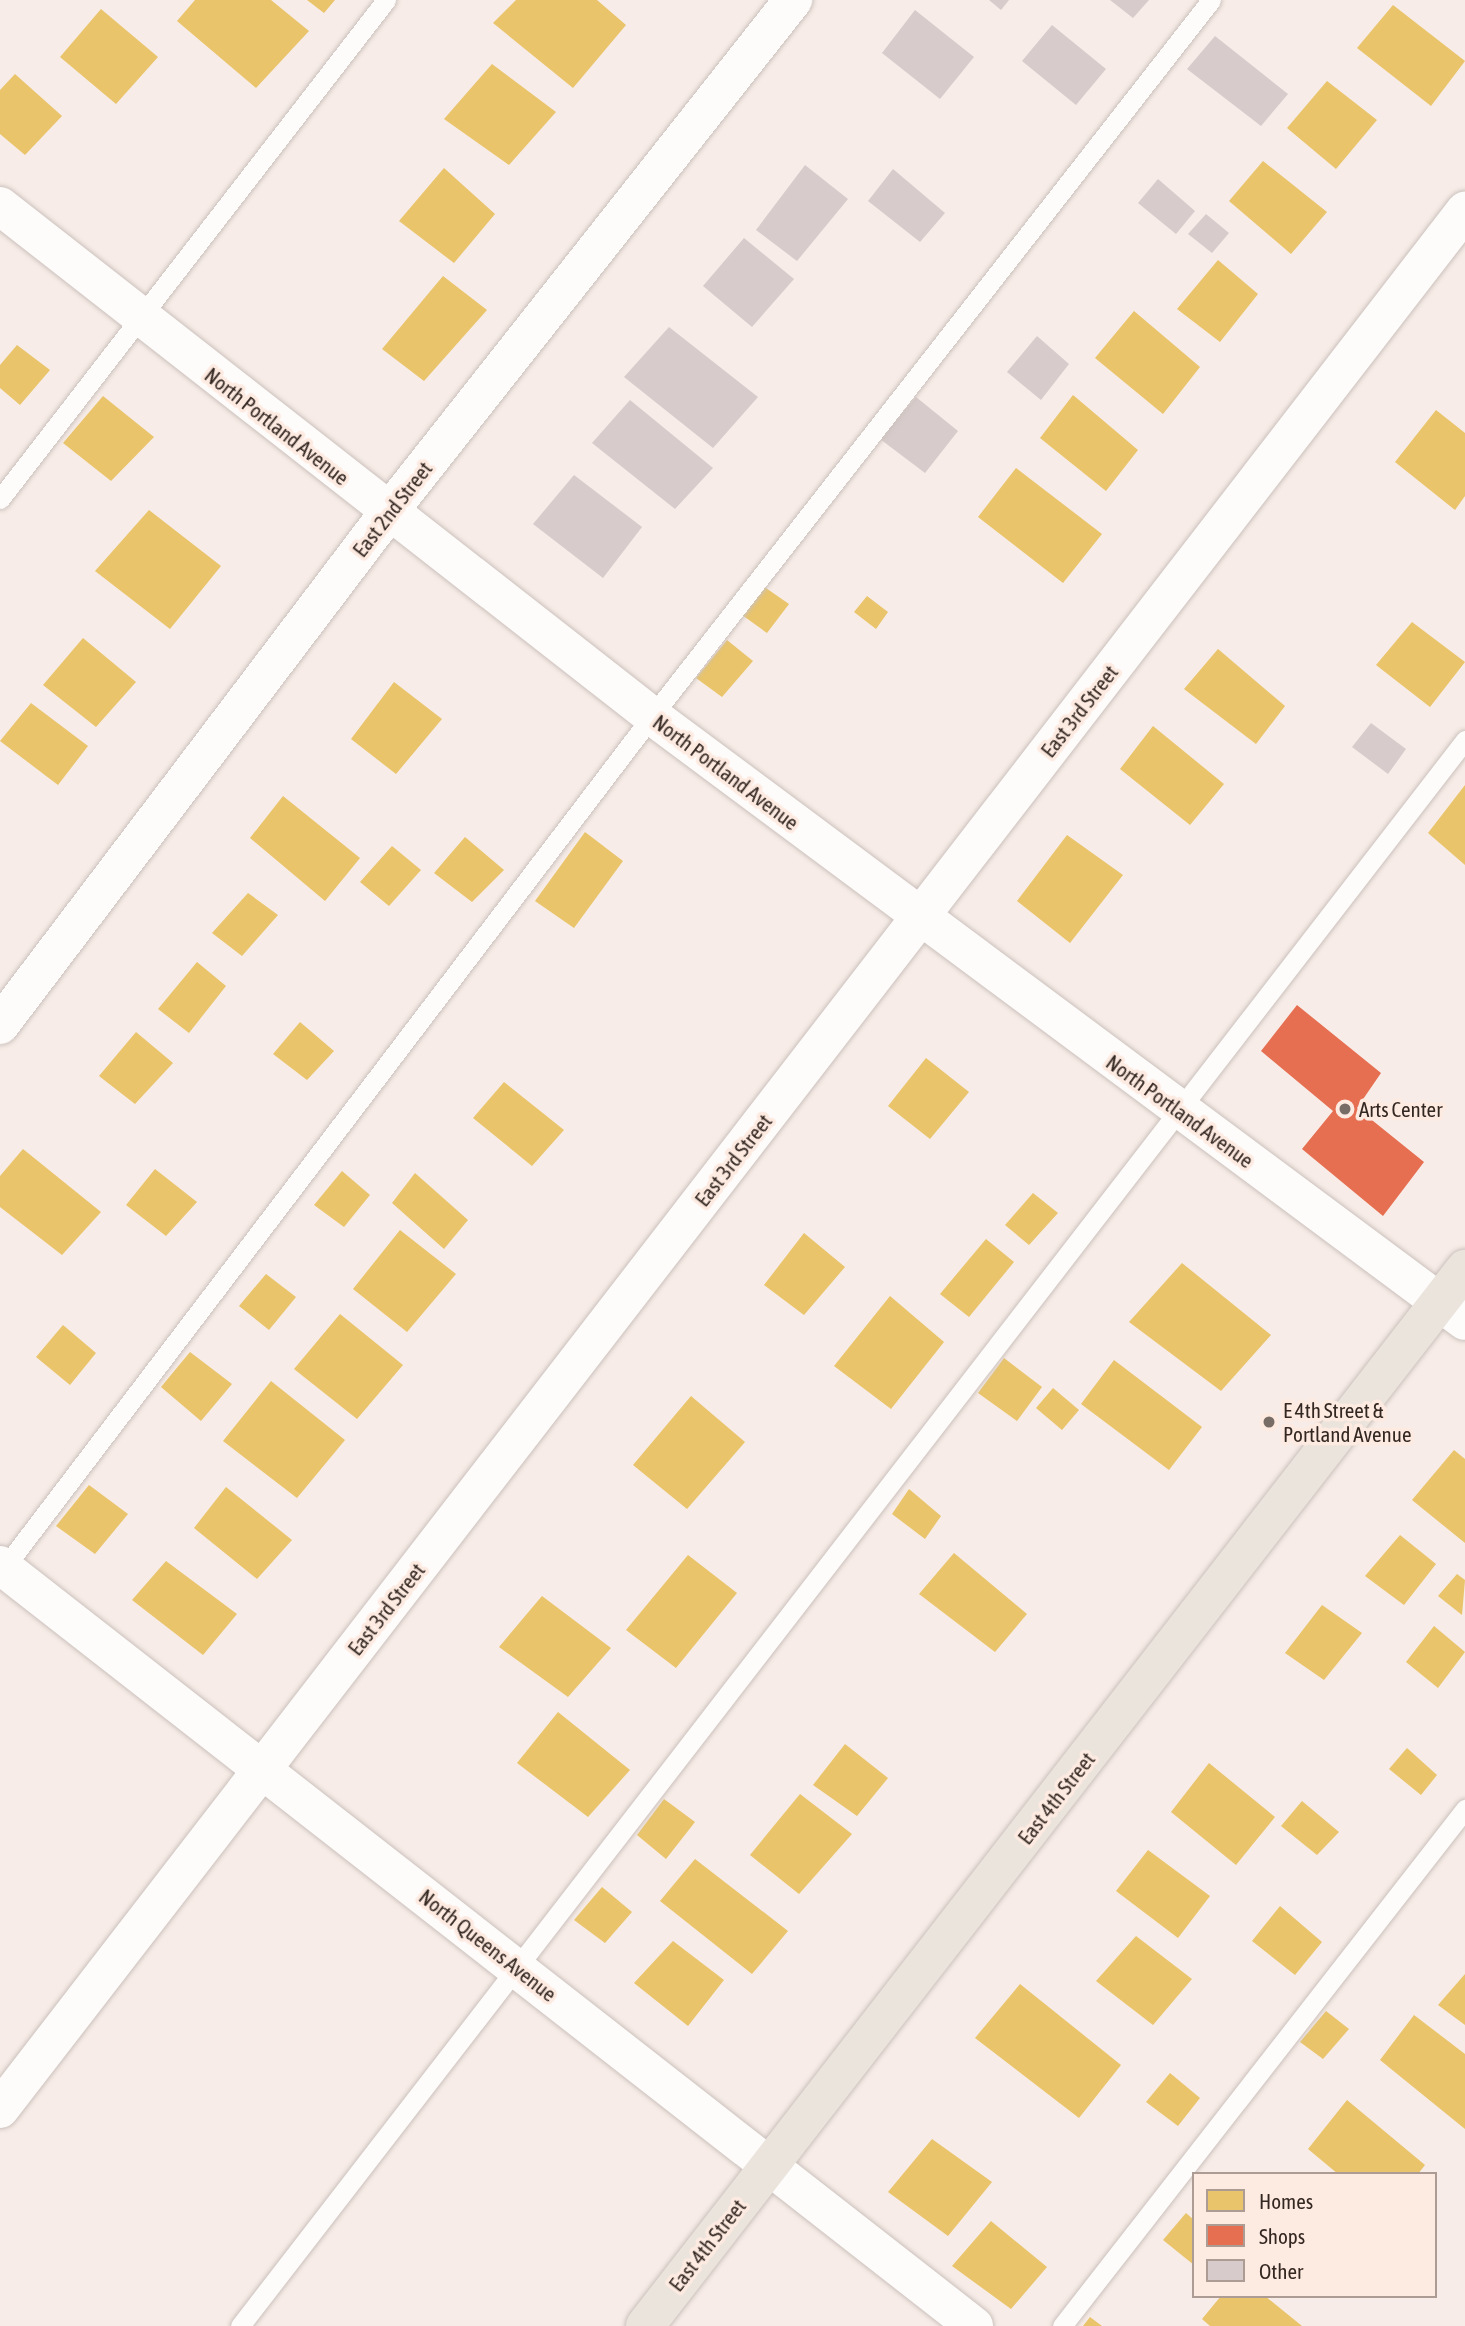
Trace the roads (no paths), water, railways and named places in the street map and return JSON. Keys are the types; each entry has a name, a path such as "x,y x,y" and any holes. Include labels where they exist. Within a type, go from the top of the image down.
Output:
{"main road":[{"name":"East 4th Street","path":"645,2326 769,2165 1453,1310 1465,1269"}],"street":[{"name":"East 2nd Street","path":"0,1025 388,513 793,0"},
{"name":"North Portland Avenue","path":"0,206 388,513 652,716 1179,1111 1453,1310"},
{"name":"East 3rd Street","path":"0,2109 1465,211"},
{"name":"North Queens Avenue","path":"1,1568 974,2326"}],"lane":[{"path":"0,499 386,0"},
{"path":"1,1568 652,716 1211,0"},
{"path":"240,2326 1465,740"},
{"path":"1062,2326 1465,1809"}],"place":[{"name":"Arts Center","path":"1345,1109"},
{"name":"E 4th Street & Portland Avenue","path":"1269,1422"}]}
